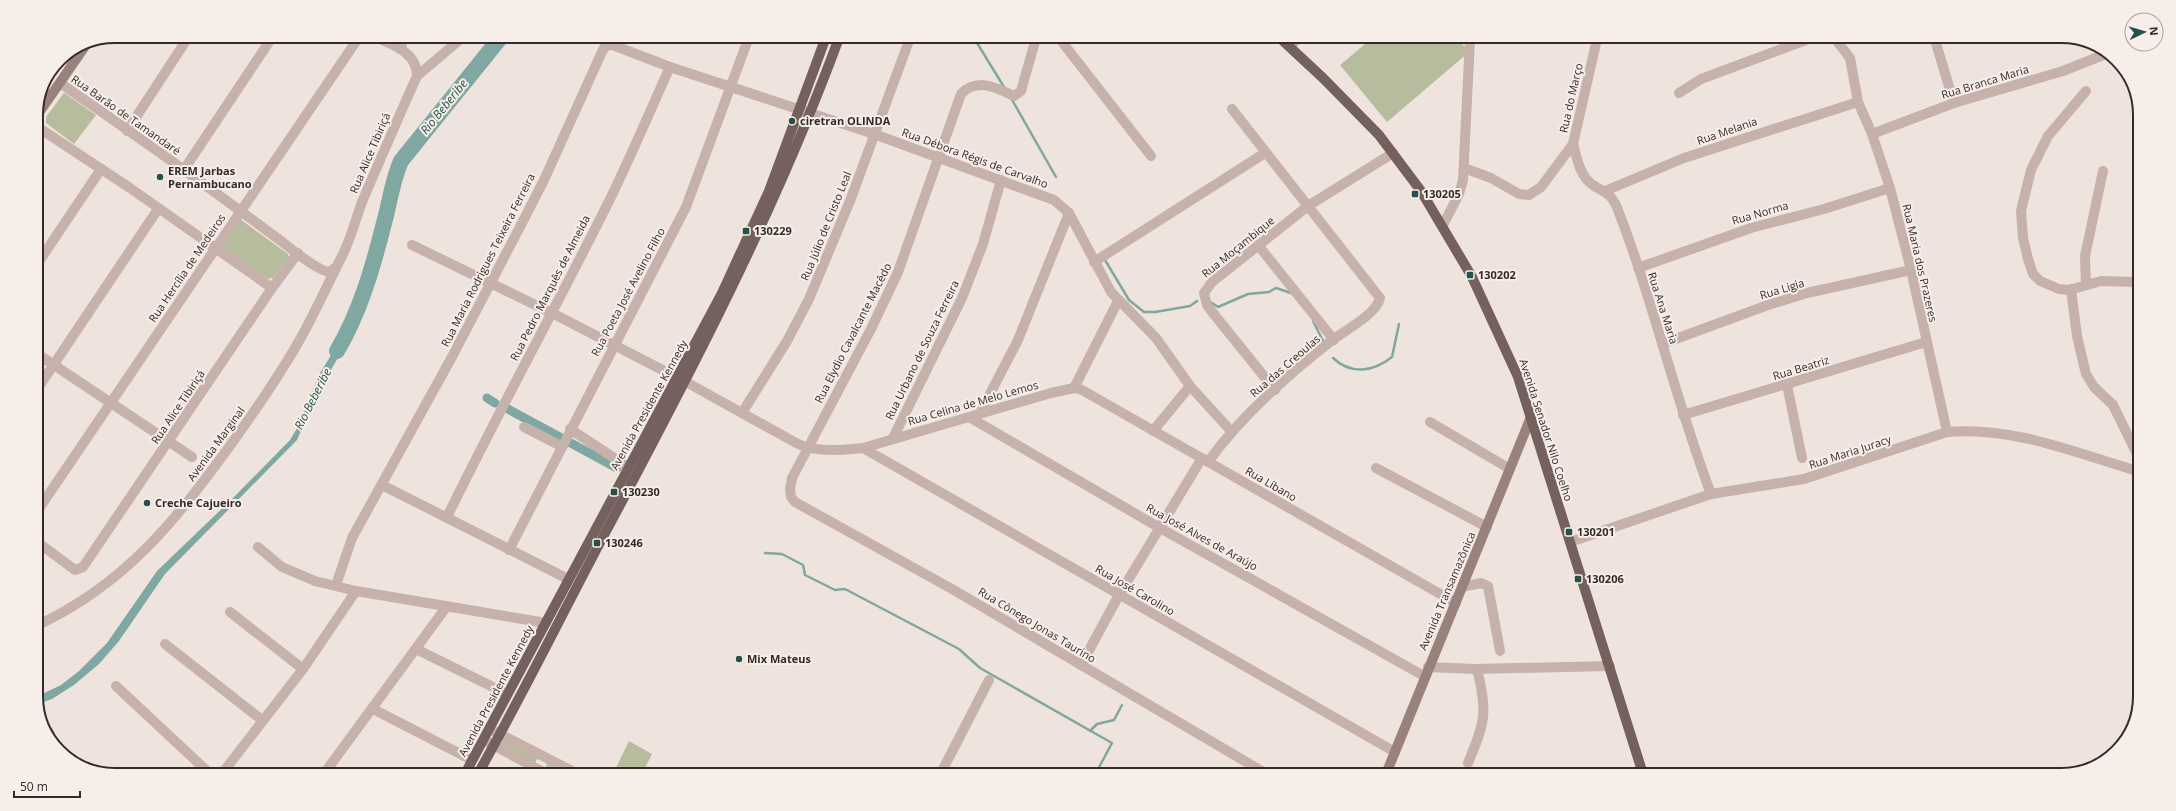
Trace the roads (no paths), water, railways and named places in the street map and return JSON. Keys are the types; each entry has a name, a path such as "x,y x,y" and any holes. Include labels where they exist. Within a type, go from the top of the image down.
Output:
{"main road":[{"name":"Avenida Presidente Kennedy","path":"468,768 628,467 682,380 770,191 824,43"},
{"name":"Avenida Presidente Kennedy","path":"482,768 774,201 837,43"},
{"name":"Avenida Senador Nilo Coelho","path":"1286,43 1366,121 1393,153 1443,225 1481,295 1518,377 1641,768"}],"street":[{"path":"127,131 184,43"},
{"path":"183,171 269,43"},
{"name":"Rua Hercília de Medeiros","path":"43,503 214,248 241,211 354,43"},
{"path":"388,43 402,50 412,60 417,70 416,76"},
{"path":"401,43 402,50"},
{"path":"416,76 456,43"},
{"name":"Rua Poeta José Avelino Filho","path":"509,550 686,207 748,43"},
{"name":"Rua Júlio de Cristo Leal","path":"742,413 800,320 848,207 908,43"},
{"name":"Rua Elydio Cavalcante Macêdo","path":"794,502 791,497 790,490 792,478 871,329 898,272 961,94 966,89 977,85 997,88 1014,96 1021,92 1035,43"},
{"path":"1063,43 1151,156"},
{"path":"1289,46 1293,43"},
{"path":"1443,225 1459,194 1464,168 1470,43"},
{"name":"Rua do Março","path":"1464,168 1491,178 1519,194 1529,195 1541,187 1573,144 1596,43"},
{"path":"1680,93 1702,79 1798,43"},
{"name":"Rua Maria dos Prazeres","path":"1838,43 1850,58 1858,102 1872,134 1890,188 1912,270 1926,342 1948,432"},
{"path":"1936,43 1954,103"},
{"name":"Rua Débora Régis de Carvalho","path":"610,44 670,67 874,134 1054,200 1069,213 1111,292 1118,301 1156,338 1190,386 1231,431"},
{"name":"Rua Maria Rodrigues Teixeira Ferreira","path":"226,768 303,669 346,588 352,538 453,355 544,180 604,48 610,44"},
{"path":"43,106 81,52"},
{"name":"Rua Branca Maria","path":"1872,134 1954,103 2063,71 2102,56"},
{"name":"Rua Pedro Marquês de Almeida","path":"447,517 498,414 610,200 670,67"},
{"name":"Rua Alice Tibiriçá","path":"335,268 341,259 374,174 416,76"},
{"name":"Rua Barão de Tamandaré","path":"60,83 241,211 298,254 324,271 332,271 335,268"},
{"path":"2086,91 2044,142 2031,170 2021,211 2023,238 2033,274 2047,286 2059,289 2071,289 2102,281 2133,282"},
{"name":"Rua Melania","path":"1605,191 1684,158 1858,102"},
{"path":"1232,109 1308,206"},
{"path":"43,131 101,169 272,288"},
{"name":"Rua Ana Maria","path":"1573,144 1585,177 1592,185 1611,195 1616,205 1638,268 1683,416 1711,494"},
{"path":"1094,262 1266,153"},
{"name":"Rua Moçambique","path":"1275,390 1213,313 1204,296 1204,292 1212,282 1308,206 1393,153"},
{"path":"43,256 101,169"},
{"path":"2086,285 2085,256 2103,171"},
{"name":"Rua Urbano de Souza Ferreira","path":"893,438 962,298 982,244 1001,180"},
{"name":"Rua Norma","path":"1638,268 1751,228 1824,209 1890,188"},
{"name":"Rua das Creoulas","path":"1081,665 1119,595 1160,528 1205,460 1231,431 1275,390 1334,340 1375,309 1379,301 1379,294 1308,206"},
{"path":"43,381 158,209"},
{"path":"980,413 1018,340 1069,213"},
{"path":"412,245 552,313 682,380 808,448"},
{"path":"1258,245 1334,340"},
{"name":"Rua Alice Tibiriçá","path":"43,546 75,570 80,569 86,563 272,288 298,254"},
{"name":"Avenida Marginal","path":"43,623 66,612 129,566 172,522 267,394 303,334 335,268"},
{"name":"Rua Ligia","path":"1662,344 1768,305 1807,294 1912,270"},
{"path":"2071,289 2077,336 2086,374 2094,387 2113,405 2133,446"},
{"path":"1074,388 1118,301"},
{"name":"Rua Beatriz","path":"1683,416 1926,342"},
{"path":"43,358 110,404 192,457"},
{"path":"1787,385 1802,458"},
{"path":"1153,431 1190,386"},
{"name":"Rua Celina de Melo Lemos","path":"808,448 832,450 863,448 980,413 1074,388"},
{"name":"Rua Líbano","path":"1074,388 1092,395 1456,603"},
{"name":"Rua José Alves de Araújo","path":"969,417 1160,528 1426,672 1477,669 1610,666"},
{"name":"Avenida Transamazônica","path":"1388,768 1426,672 1456,603 1531,417"},
{"path":"1430,422 1510,469"},
{"path":"524,427 565,439 628,467"},
{"name":"Rua Maria Juracy","path":"1570,542 1711,494 1804,479 1948,432 1971,430 2014,435 2133,470"},
{"name":"Rua José Carolino","path":"863,448 1395,752"},
{"path":"1376,468 1487,527"},
{"path":"382,485 568,579"},
{"name":"Rua Cônego Jonas Taurino","path":"794,502 952,589 1256,768"},
{"path":"258,547 292,572 315,581 446,606 546,622"},
{"path":"1462,587 1481,583 1488,586 1500,651"},
{"path":"331,768 446,606"},
{"path":"230,612 303,669"},
{"path":"164,644 262,720"},
{"path":"416,649 507,694"},
{"path":"1468,763 1479,737 1484,710 1484,695 1477,669"},
{"path":"944,768 989,680"},
{"path":"116,686 204,768"},
{"path":"373,708 472,760"},
{"path":"490,729 566,768"},
{"path":"484,740 535,768"},
{"path":"542,768 545,757"}],"water":[{"path":"345,332 351,336 320,388 297,440 165,574 119,641 99,664 74,685 52,699 43,702 43,694 61,685 79,671 107,643 157,571 233,498 290,440 299,425 319,375"}],"waterway":[{"name":"Rio Beberibe","path":"337,351 352,321 365,289 380,240 395,176 401,161 496,43"},
{"path":"977,43 1004,87"},
{"path":"1011,98 1056,177"},
{"path":"1105,260 1129,300 1144,312 1155,312 1190,306 1197,301"},
{"path":"1209,301 1218,307 1248,294 1269,292 1276,288 1291,293"},
{"path":"1313,321 1324,343"},
{"path":"1333,358 1347,367 1362,370 1385,362 1392,357 1399,324"},
{"path":"487,398 495,403"},
{"path":"504,407 617,468"},
{"path":"765,553 782,554 803,565 805,575 835,590 845,589 959,649 980,668 1112,743 1099,768"},
{"path":"1090,731 1097,724 1114,720 1122,705"}],"place":[{"name":"ciretran OLINDA","path":"792,121"},
{"name":"EREM Jarbas Pernambucano","path":"160,177"},
{"name":"130205","path":"1415,194"},
{"name":"130229","path":"746,231"},
{"name":"130202","path":"1470,275"},
{"name":"130230","path":"614,492"},
{"name":"Creche Cajueiro","path":"147,503"},
{"name":"130201","path":"1569,532"},
{"name":"130246","path":"597,543"},
{"name":"130206","path":"1578,579"},
{"name":"Mix Mateus","path":"739,659"}]}
